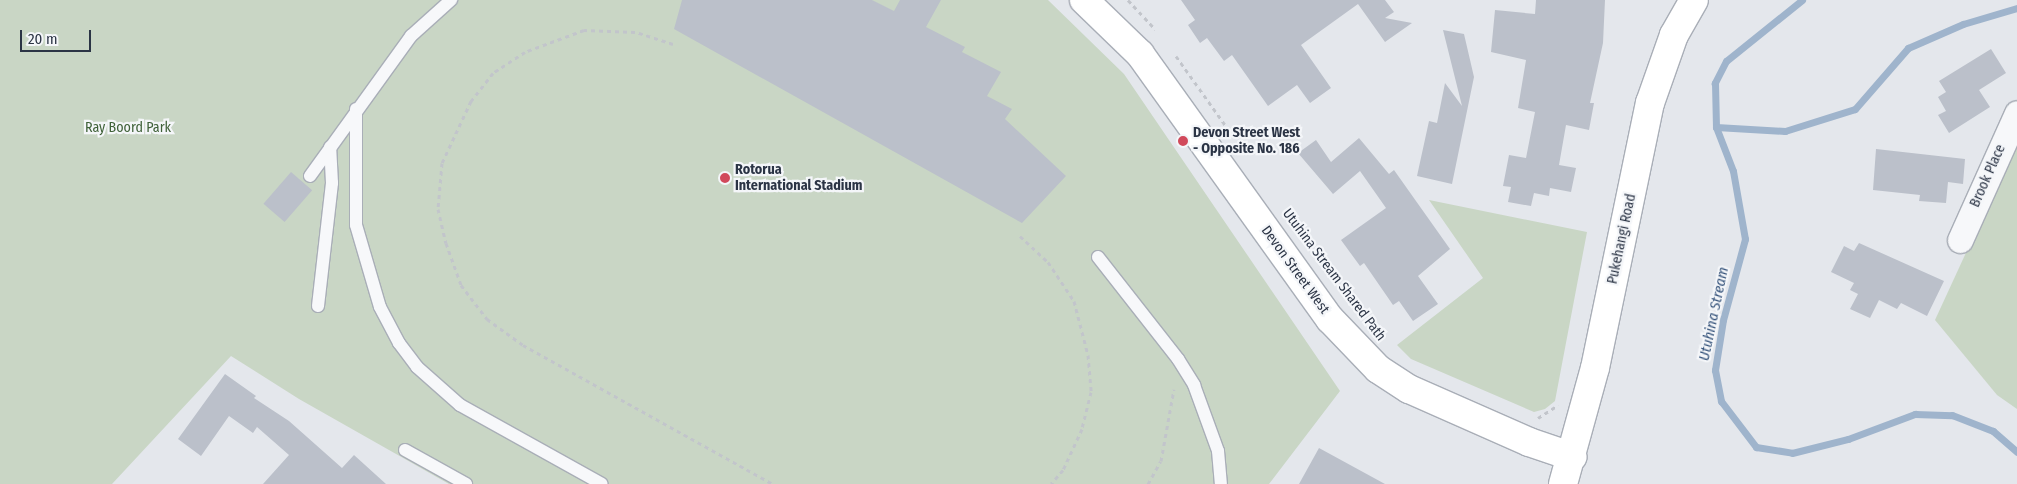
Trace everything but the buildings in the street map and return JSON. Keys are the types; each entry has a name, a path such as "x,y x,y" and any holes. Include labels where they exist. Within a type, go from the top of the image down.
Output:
{"main road":[{"name":"Devon Street West","path":"1084,0 1140,54 1330,319 1378,368 1409,389 1529,442 1572,457"},
{"name":"Pukehangi Road","path":"1563,484 1595,368 1650,103 1674,35 1694,0"}],"street":[{"name":"Brook Place","path":"1960,240 2017,112"}],"lane":[{"path":"310,176 356,109 411,36 451,0"},
{"path":"356,109 356,224 380,307 399,343 417,367 460,405 602,484"},
{"path":"318,306 332,183 330,147"},
{"path":"1098,257 1178,359 1194,385 1215,439 1221,484"},
{"path":"405,450 466,484"}],"path":[{"path":"1128,0 1158,33"},
{"path":"673,44 635,32 584,30 524,52 493,73 467,108 442,162 438,209 446,243 461,285 488,319 523,345 773,484"},
{"path":"1174,54 1234,138"},
{"path":"1020,236 1048,262 1074,301 1088,354 1091,392 1082,429 1063,470 1051,484"},
{"path":"1148,484 1161,461 1171,418 1178,359"},
{"path":"1528,415 1536,418 1544,416 1563,400"}],"green space":[{"name":"Rotorua International Stadium","path":"0,0 1048,0 1124,74 1340,391 1269,484 449,484 299,399 231,356 112,484 0,484"},
{"path":"2017,142 2017,409 1997,395 1935,320"},
{"path":"1429,200 1587,232 1555,401 1545,409 1534,412 1411,359 1397,345 1483,278"}],"waterway":[{"name":"Utuhina Stream","path":"1802,0 1726,61 1715,83 1716,127 1733,171 1745,239 1723,320 1715,370 1721,401 1756,447 1792,453 1848,439 1915,414 1952,415 1993,431 2017,452"},
{"path":"1716,127 1785,131 1855,109 1908,48 1963,24 2017,8"}],"place":[{"name":"Devon Street West - Opposite No. 186","path":"1183,141"},
{"name":"Rotorua International Stadium","path":"725,178"}],"park label":[{"name":"Ray Boord Park","path":"128,128"}]}
